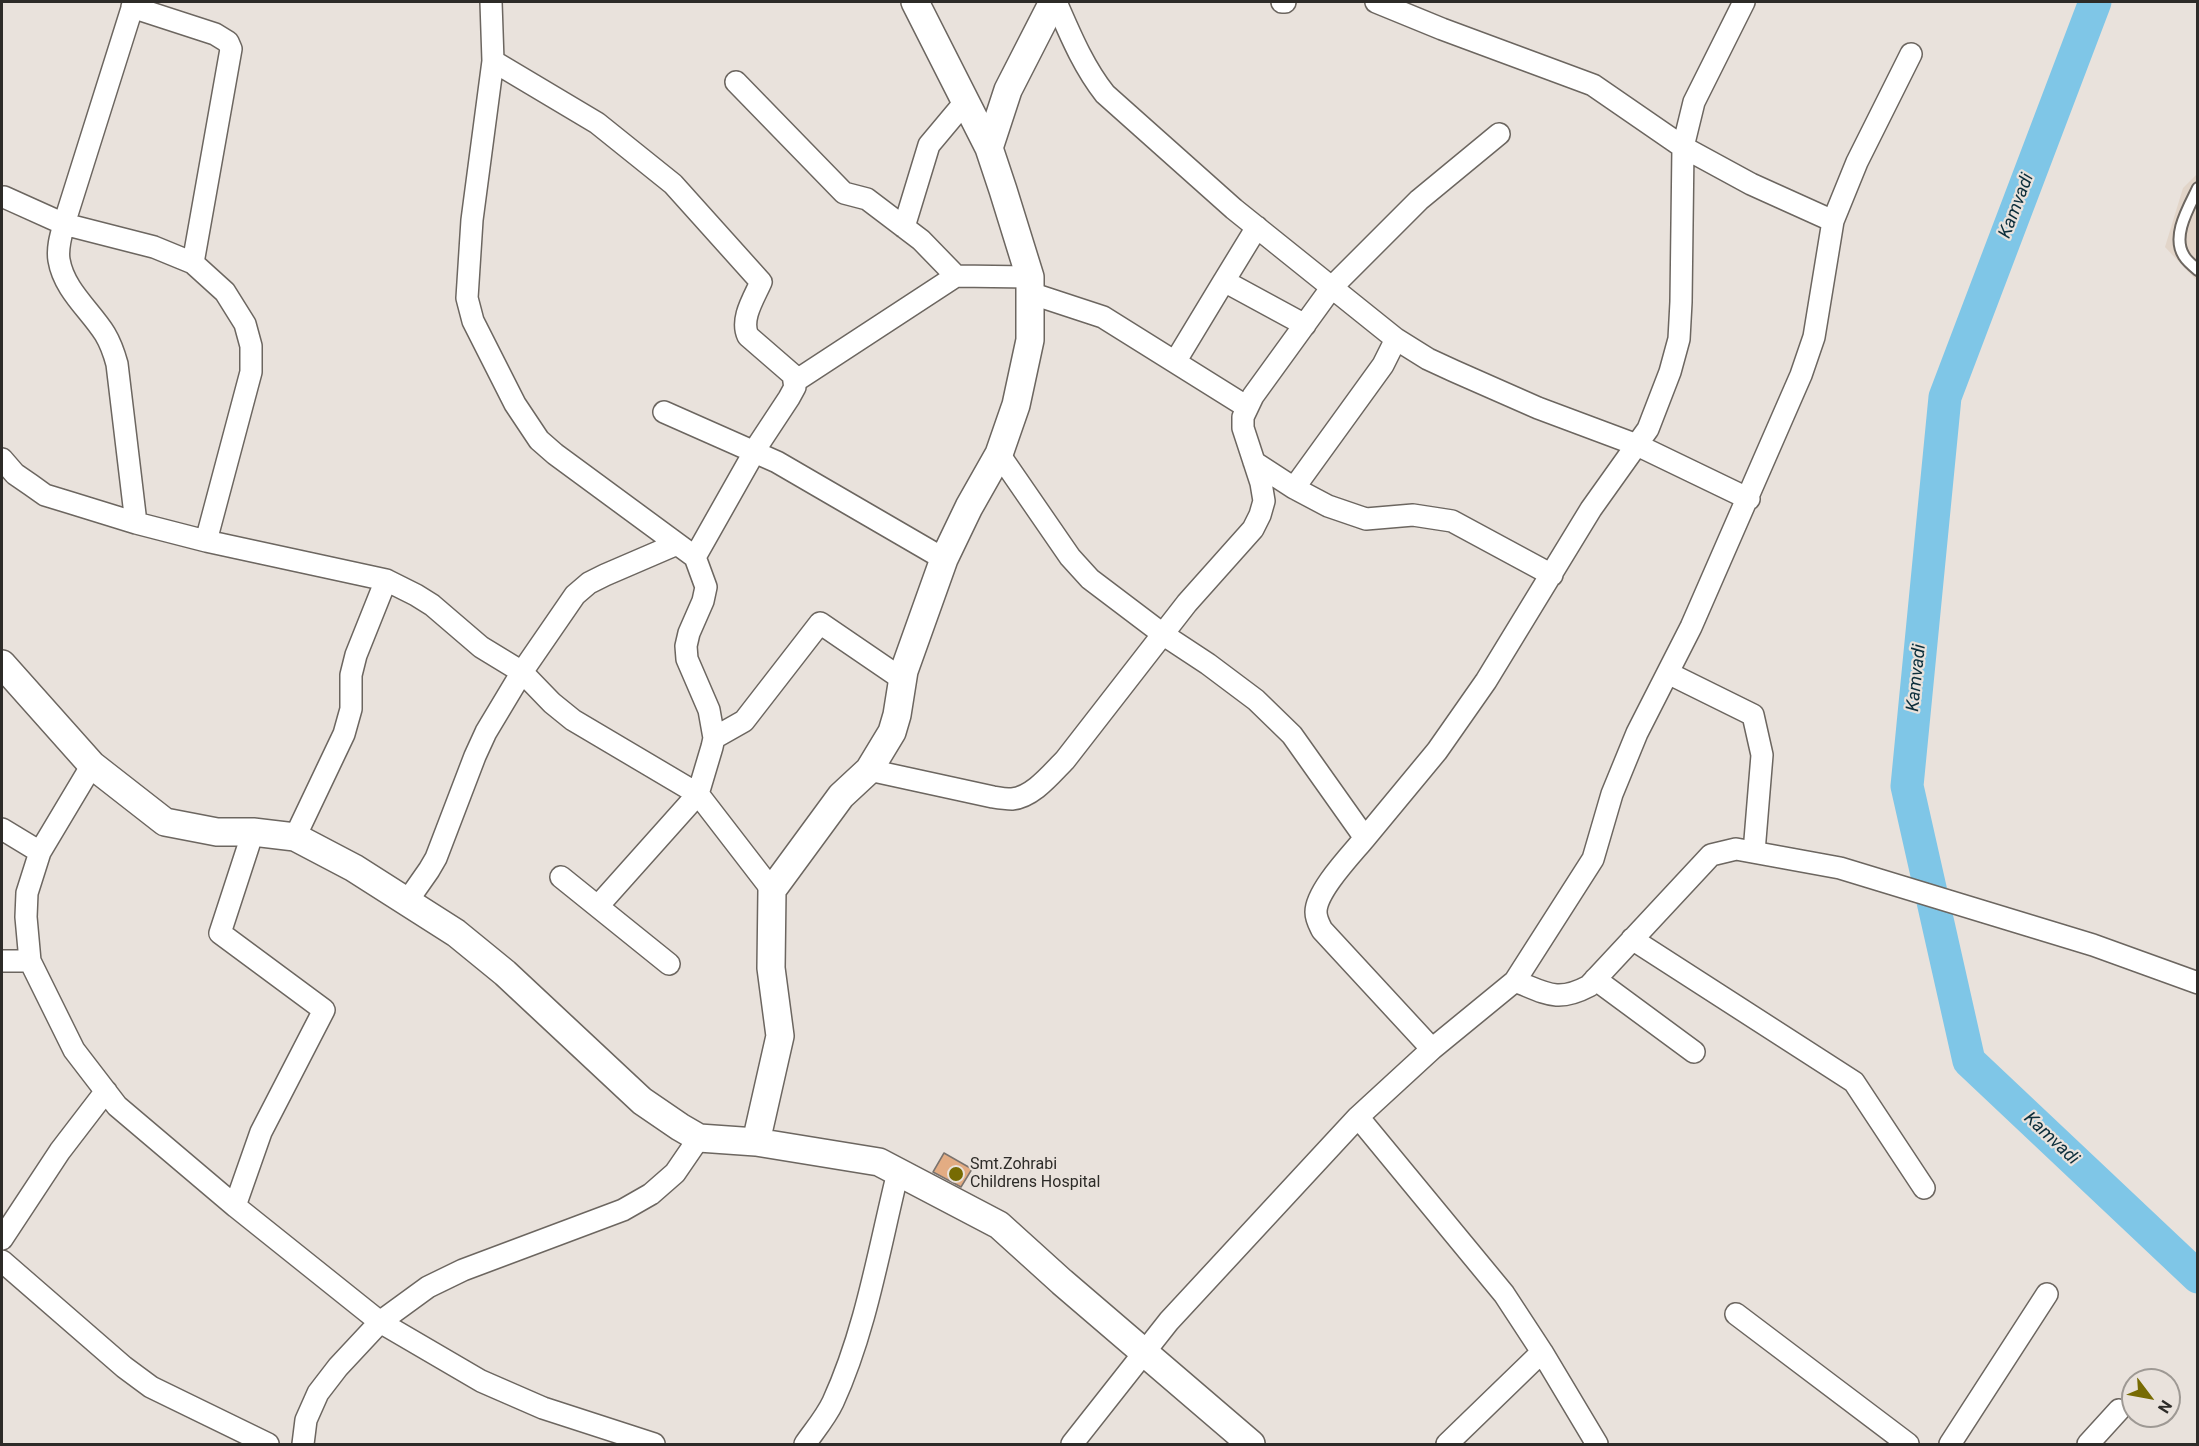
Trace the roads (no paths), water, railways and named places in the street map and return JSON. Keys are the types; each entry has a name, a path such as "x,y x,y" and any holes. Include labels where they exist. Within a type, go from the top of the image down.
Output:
{"street":[{"path":"490,2 493,61 472,220 467,298 473,321 515,404 539,440 694,557 706,587 686,646 687,659 709,710 714,738 698,794 598,906"},
{"path":"756,1142 780,1036 771,968 772,890 841,796 868,770 892,732 904,670 944,559 969,507 999,454 1016,405 1030,340 1030,285 989,148 915,2"},
{"path":"989,148 1008,90 1055,2"},
{"path":"1055,2 1080,56 1105,94 1257,227 1396,339 1465,376 1538,408 1637,445 1749,499"},
{"path":"1376,2 1593,85 1683,147 1751,184 1833,221"},
{"path":"1432,1049 1322,930 1316,910 1322,894 1437,751 1486,681 1592,509 1648,429 1671,372 1679,339 1683,147 1694,102 1744,2"},
{"path":"136,523 117,364 112,347 104,333 82,307 63,274 59,260 59,243 64,224 133,4 215,34 228,42 231,49 193,263"},
{"path":"1072,1444 1169,1321 1358,1117 1432,1049 1515,981 1593,860 1612,794 1637,733 1691,627 1802,375 1814,337 1833,221 1857,162 1911,54"},
{"path":"493,61 597,123 673,184 761,282 746,316 744,328 748,336 789,370 793,375 795,387 753,453 694,557"},
{"path":"736,82 844,193 867,199 921,240 956,276 1030,285 1103,317 1247,407"},
{"path":"904,227 929,145 965,102"},
{"path":"868,770 993,797 1014,799 1026,794 1044,781 1065,760 1187,603 1253,529 1264,501 1261,483 1243,428 1243,417 1247,407 1332,287 1419,200 1499,134"},
{"path":"4,197 64,224 154,247 193,263 225,292 245,324 251,346 251,372 207,541"},
{"path":"1175,362 1257,227"},
{"path":"794,382 956,276"},
{"path":"1224,282 1305,325"},
{"path":"1294,488 1383,364 1396,339"},
{"path":"664,412 777,462 944,559"},
{"path":"999,454 1070,557 1083,572 1164,635 1256,700 1292,735 1365,838"},
{"path":"2,459 15,474 45,495 136,523 207,541 386,580 432,605 481,647 522,672 552,703 573,720 698,794 772,890"},
{"path":"1254,462 1294,488 1328,506 1366,519 1413,514 1452,521 1552,574"},
{"path":"408,900 436,858 486,732 555,621 582,589 605,575 677,544"},
{"path":"295,837 344,734 351,709 351,675 356,656 386,580"},
{"path":"714,738 744,721 820,623 902,680"},
{"path":"2,664 92,765 165,822 217,832 254,832 295,837 354,868 408,900 456,933 505,973 642,1101 699,1138 756,1142 879,1162 999,1225 1251,1444"},
{"path":"1668,673 1753,715 1762,755 1754,852"},
{"path":"92,765 40,852 27,893 26,917 30,961 75,1050 117,1106 380,1322 481,1381 564,1416 654,1444"},
{"path":"2,829 40,852"},
{"path":"236,1206 261,1132 324,1010 220,933 254,832"},
{"path":"1515,981 1553,996 1576,993 1589,986 1711,855 1736,849 1840,868 2093,945 2198,983"},
{"path":"561,878 669,964"},
{"path":"1632,939 1854,1082 1924,1188"},
{"path":"2,961 30,961"},
{"path":"1595,979 1694,1052"},
{"path":"2,1239 60,1151 106,1091"},
{"path":"1358,1117 1504,1294 1597,1444"},
{"path":"303,1444 306,1420 318,1393 338,1367 380,1322 428,1287 463,1270 623,1210 642,1199 675,1173 699,1138"},
{"path":"805,1444 832,1405 848,1364 898,1172"},
{"path":"2,1261 124,1367 151,1387 247,1440 268,1444"},
{"path":"1950,1444 2047,1294"},
{"path":"1736,1314 1908,1444"},
{"path":"1447,1444 1542,1352"},
{"path":"2088,1444 2120,1410"}],"lane":[{"path":"2198,188 2181,228 2180,244 2184,256 2198,270"}],"waterway":[{"name":"Kamvadi","path":"2095,2 1945,397 1907,786 1969,1061 2198,1277"}],"place":[{"name":"Smt.Zohrabi Childrens Hospital","path":"956,1174"}]}
